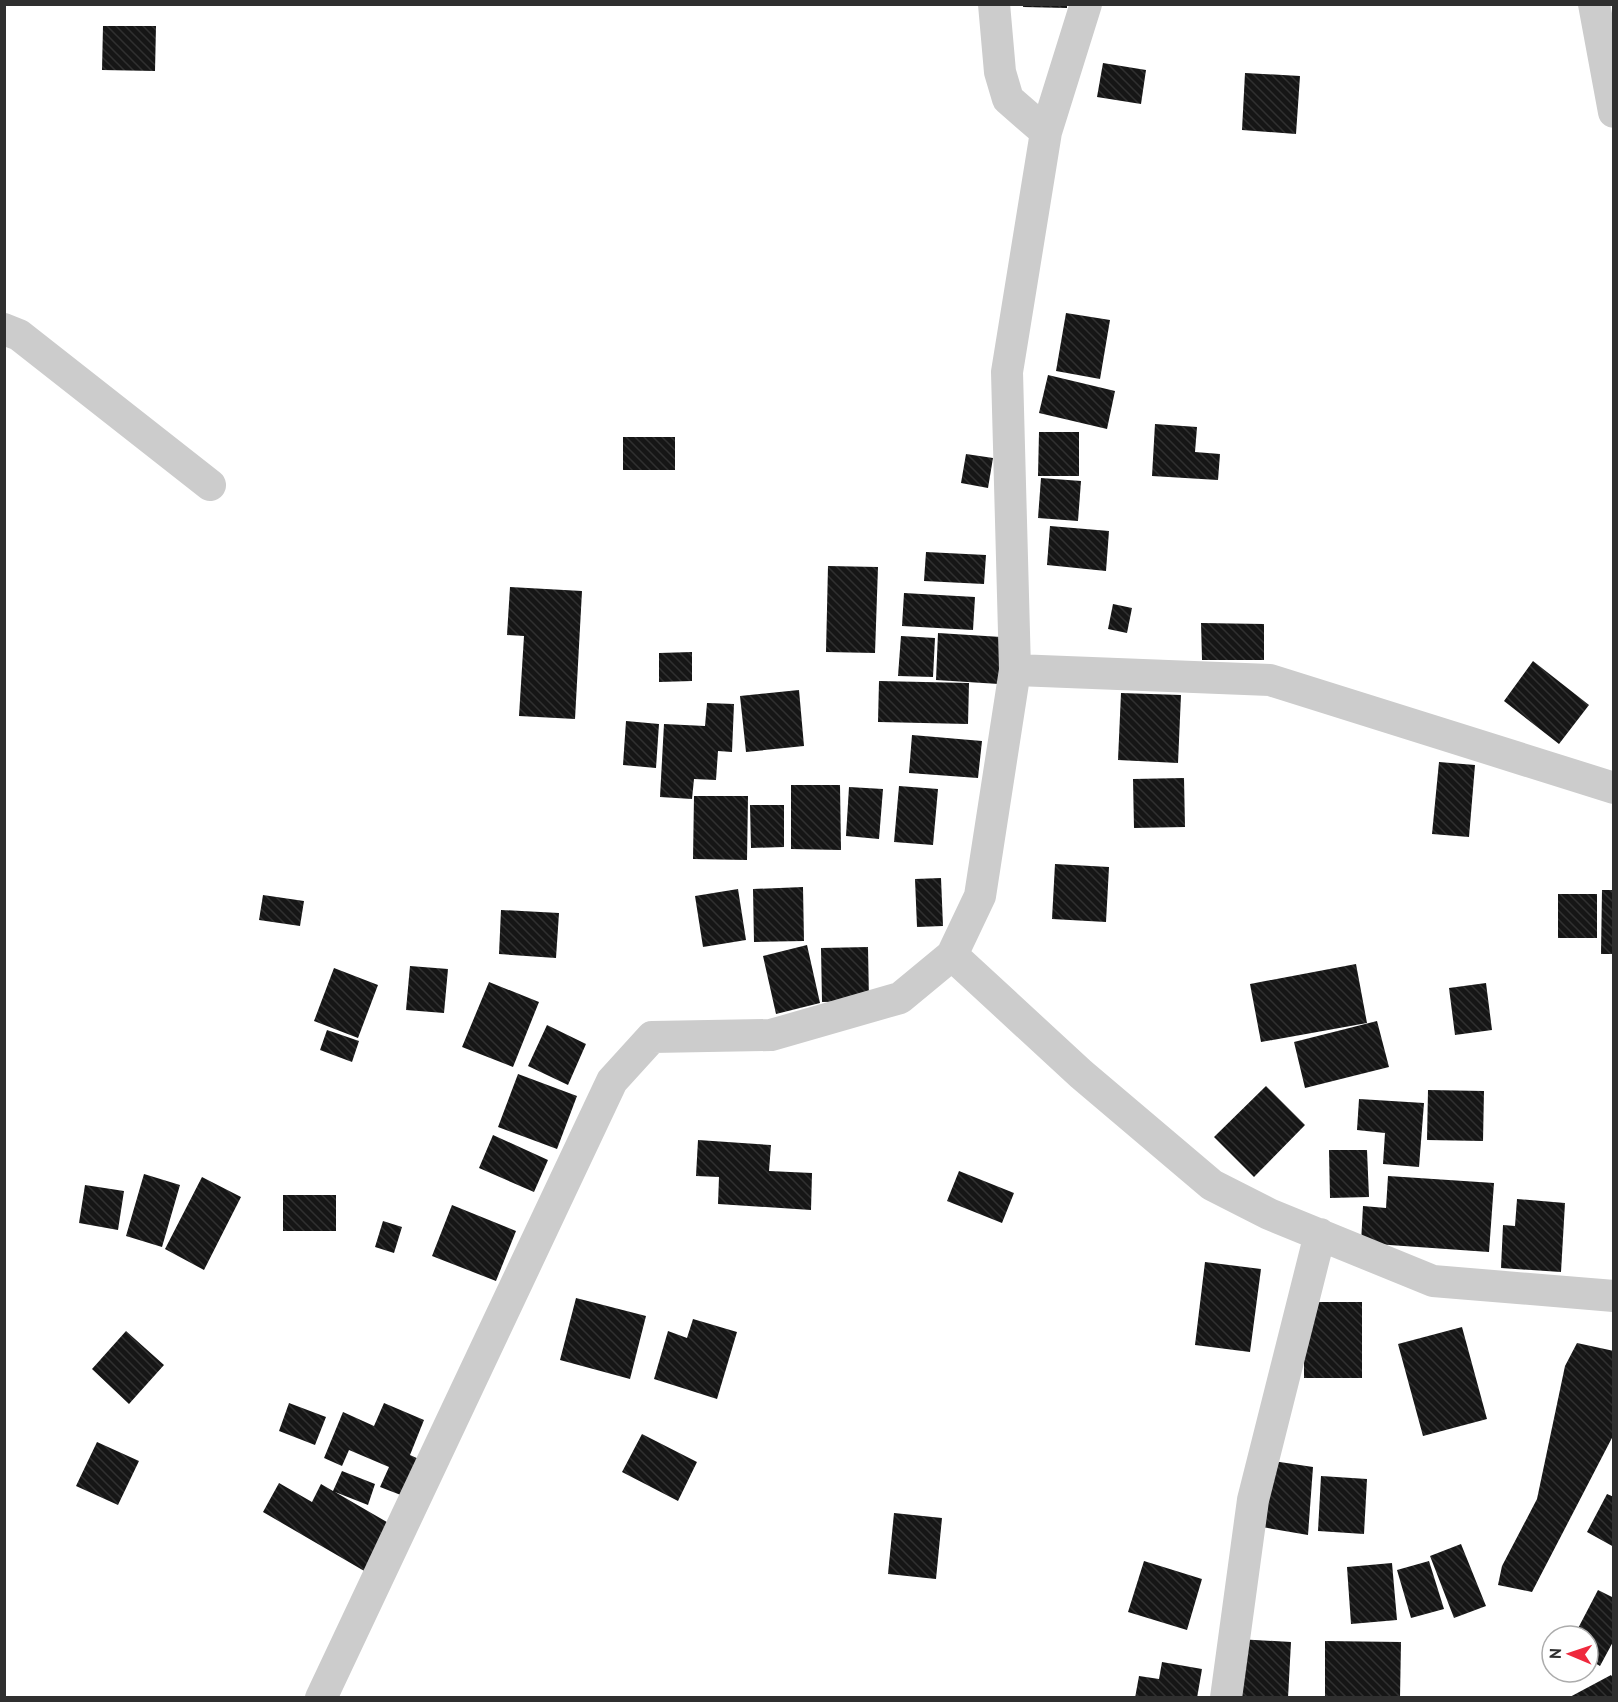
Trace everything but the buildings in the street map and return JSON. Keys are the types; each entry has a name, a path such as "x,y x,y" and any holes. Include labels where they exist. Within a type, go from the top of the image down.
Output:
{"street":[{"path":"994,4 1000,72 1008,99 1046,132"},
{"path":"321,1698 612,1081 652,1037 771,1035 900,998 952,955 980,896 1015,669 1007,372 1046,132 1086,4"},
{"path":"1594,4 1609,54 1614,112"},
{"path":"4,329 19,335 210,485"},
{"path":"1015,669 1270,680 1614,788"},
{"path":"952,955 1081,1074 1212,1185 1269,1214 1433,1281 1614,1296"},
{"path":"1226,1698 1253,1500 1320,1234"}]}
